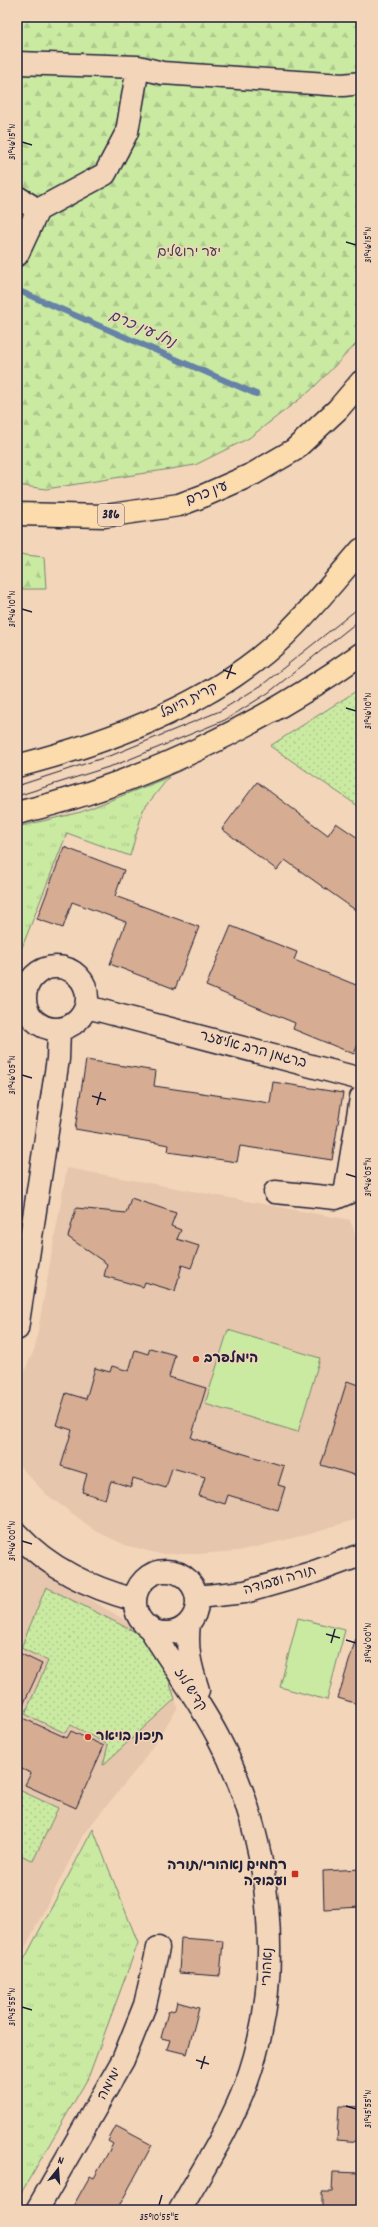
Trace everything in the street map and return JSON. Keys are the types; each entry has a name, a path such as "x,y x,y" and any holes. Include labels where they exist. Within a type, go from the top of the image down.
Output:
{"main road":[{"name":"עין כרם","path":"17,514 106,516 179,505 203,496 253,474 294,450 338,409 361,382"},
{"name":"קרית היובל","path":"17,766 57,756 117,734 168,714 214,690 234,677 284,636 361,550"},
{"path":"17,813 37,808 119,781 184,756 243,728 361,654"}],"street":[{"path":"17,63 138,67 162,73 343,85 361,83"},
{"path":"17,255 38,210 106,174 127,132 138,67"},
{"path":"17,197 38,210"},
{"path":"50,967 60,967 71,970 80,976 85,985 88,996 87,1007 75,1024 59,1029 44,1028 29,1014 25,1005 27,985 41,970 50,967"},
{"name":"ברגמן הרב אליעזר","path":"87,1007 361,1078"},
{"path":"17,1329 58,1059 59,1029"},
{"path":"275,1192 336,1198 353,1191 361,1098"},
{"path":"17,1534 30,1548 58,1570 90,1586 135,1600"},
{"name":"תורה ועבודה","path":"197,1597 245,1592 311,1574 361,1555"},
{"path":"165,1571 181,1574 189,1581 197,1597 196,1609 189,1623 177,1631 167,1633 158,1632 142,1621 137,1612 135,1600 137,1591 142,1582 150,1575 165,1571"},
{"name":"קדיש לוז","path":"189,1623 186,1643 188,1659 206,1716"},
{"name":"קדיש לוז","path":"149,1627 206,1716"},
{"name":"נאהורי","path":"180,2210 220,2140 246,2085 257,2053 264,2014 268,1978 270,1939 260,1857 232,1765 206,1716"},
{"name":"ימימה","path":"37,2210 123,2060 145,2005 158,1948"}],"shaded area":[{"name":"הימלפרב","path":"67,1168 350,1220 361,1251 361,1518 289,1539 238,1551 196,1554 160,1554 125,1545 96,1531 46,1494 17,1463 17,1388 35,1348"},
{"name":"תיכון בויאר","path":"17,1549 89,1599 145,1632 172,1677 177,1709 140,1765 84,1833 17,1963"}],"green space":[{"name":"יער ירושלים","path":"17,17 361,17 361,339 310,391 249,438 195,465 46,489 17,485"},
{"path":"17,554 44,557 46,589 17,589"},
{"path":"361,688 361,808 270,746"},
{"path":"169,777 143,810 130,856 67,833 17,960 17,827 81,812"},
{"path":"228,1330 320,1358 298,1432 205,1404"},
{"path":"46,1587 145,1637 156,1660 167,1675 175,1699 103,1765 108,1745 71,1725 65,1733 25,1714 48,1661 21,1648"},
{"path":"298,1618 345,1630 327,1700 280,1687"},
{"path":"17,1789 58,1808 33,1861 17,1853"},
{"path":"93,1829 138,1943 88,2078 17,2200 17,1973"}],"building":[{"path":"257,782 328,835 336,823 361,840 361,914 285,860 277,870 222,829"},
{"path":"64,847 124,870 115,896 199,927 175,989 110,964 126,922 72,902 63,928 37,919"},
{"path":"231,926 297,952 294,960 361,987 361,1037 354,1054 293,1029 295,1023 206,986"},
{"path":"86,1060 156,1071 154,1086 270,1103 273,1082 343,1093 332,1160 240,1146 237,1162 168,1152 169,1145 75,1129"},
{"path":"131,1198 176,1213 171,1226 181,1230 177,1239 199,1246 191,1268 182,1265 175,1291 145,1282 143,1287 104,1276 107,1264 68,1237 76,1208 126,1213"},
{"path":"150,1348 175,1355 169,1377 206,1388 191,1438 284,1466 278,1485 285,1487 278,1510 228,1495 225,1504 199,1496 205,1477 172,1468 166,1488 133,1478 131,1487 111,1481 105,1499 82,1492 87,1474 61,1466 72,1430 56,1425 66,1393 86,1399 95,1368 110,1372 112,1366 129,1371 135,1350 148,1354"},
{"path":"347,1381 361,1386 361,1477 321,1465"},
{"path":"357,1635 361,1636 361,1705 338,1698"},
{"path":"17,1652 42,1664 18,1716 67,1738 71,1731 104,1746 76,1808 25,1785 31,1773 17,1767"},
{"path":"361,1869 361,1907 324,1909 323,1871"},
{"path":"181,1938 223,1941 220,1976 179,1973"},
{"path":"177,2002 199,2008 187,2054 167,2049 170,2040 161,2038 168,2012 175,2010"},
{"path":"339,2106 361,2107 361,2142 337,2140"},
{"path":"116,2126 152,2145 117,2210 71,2210 90,2176 94,2178 113,2144 108,2141"},
{"path":"333,2172 361,2173 361,2210 322,2210 322,2192 332,2192"}],"waterway":[{"name":"נחל עין כרם","path":"17,290 256,394"}],"tram line":[{"path":"17,786 115,754 220,711 262,685 361,606"},
{"path":"17,796 118,764 225,720 268,693 361,619"}],"place":[{"name":"הימלפרב","path":"196,1359"},
{"name":"תיכון בויאר","path":"88,1737"},
{"name":"רחמים נאהורי/תורה ועבודה","path":"295,1874"}]}
